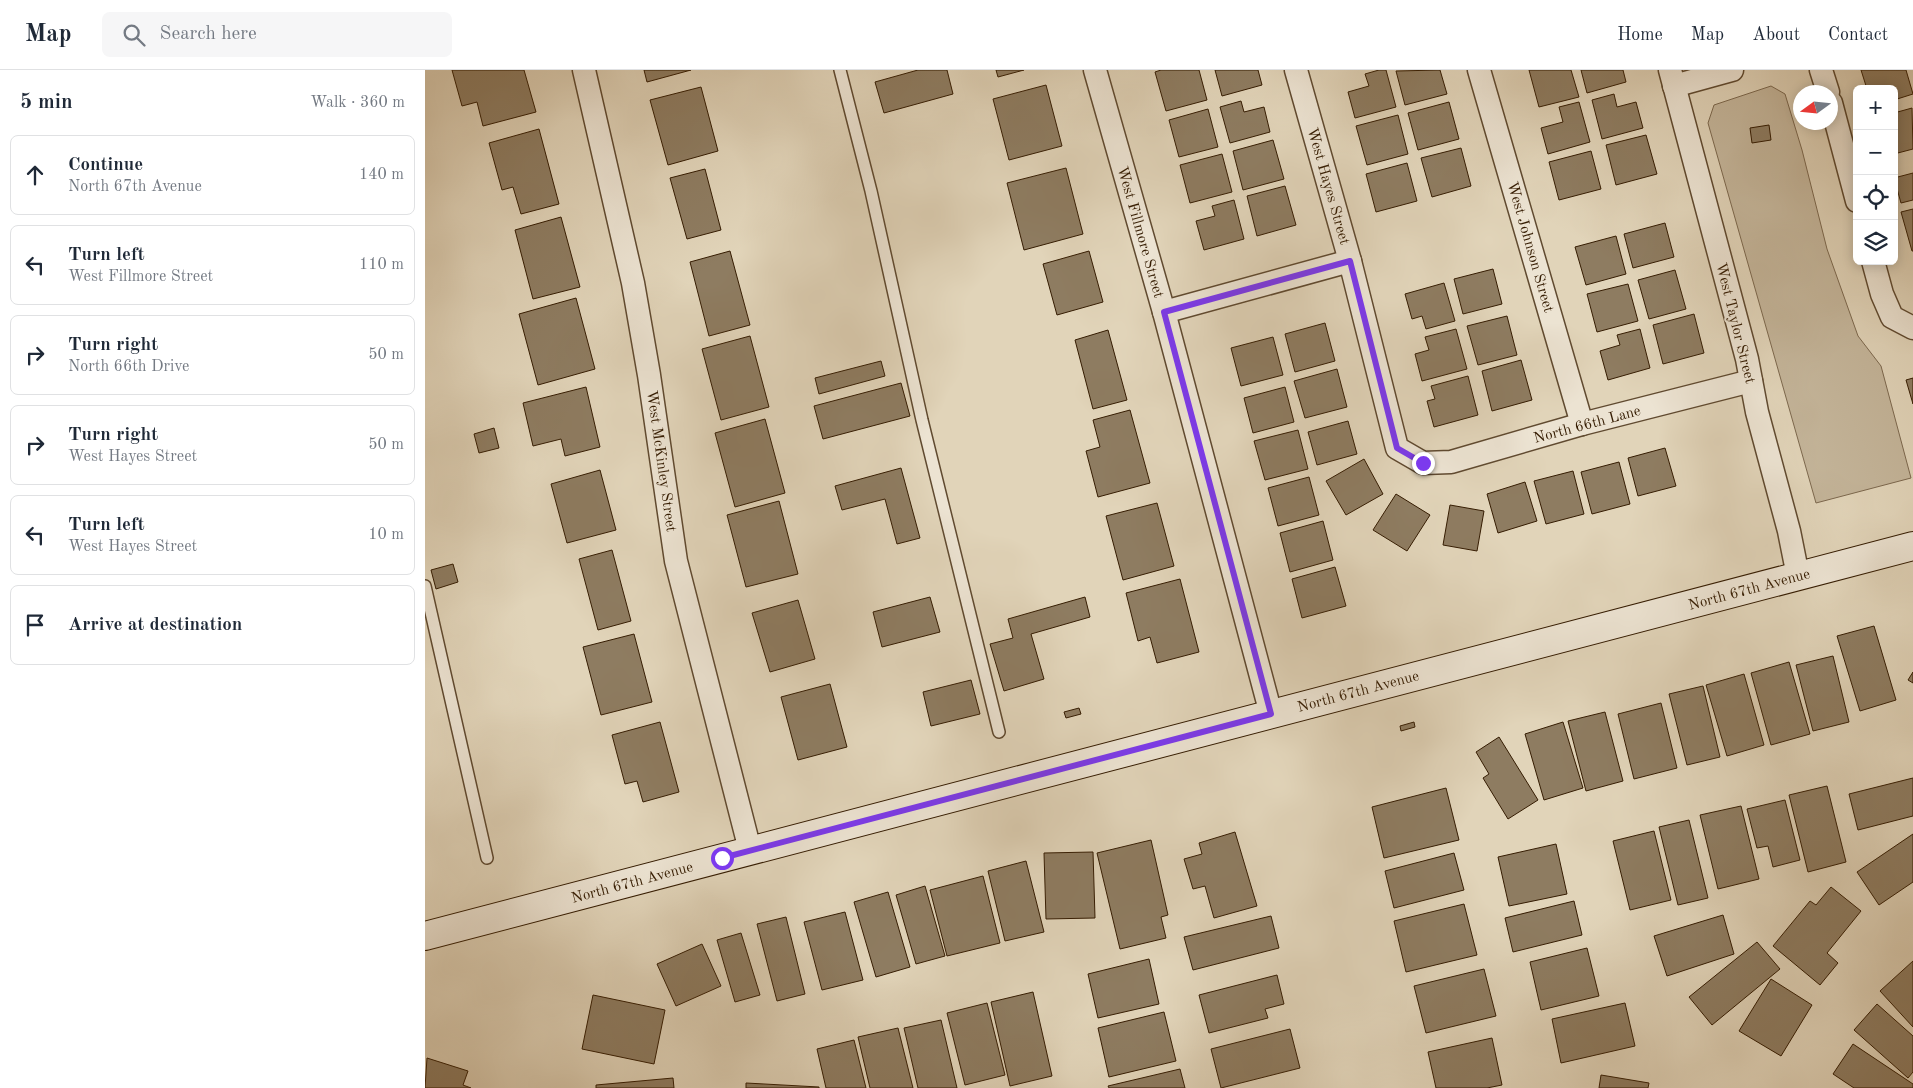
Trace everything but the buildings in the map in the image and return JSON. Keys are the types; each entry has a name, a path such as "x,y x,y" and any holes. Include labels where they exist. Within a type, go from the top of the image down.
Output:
{"main road":[{"name":"North 67th Avenue","path":"425,936 1913,546"}],"street":[{"name":"West McKinley Street","path":"584,70 633,283 649,375 676,561 750,850"},
{"name":"West Fillmore Street","path":"1095,70 1164,312 1271,714"},
{"name":"West Hayes Street","path":"1296,70 1350,261 1397,448 1423,463"},
{"name":"West Johnson Street","path":"1479,70 1582,424"},
{"path":"1672,78 1732,70"},
{"path":"1821,70 1826,85"},
{"name":"West Taylor Street","path":"1672,78 1747,358 1799,576"},
{"path":"1838,129 1853,186"},
{"path":"1164,312 1350,261"},
{"path":"1874,265 1881,294 1892,317 1913,328"},
{"name":"North 66th Lane","path":"1423,463 1451,462 1582,424 1751,381"}],"lane":[{"path":"840,70 871,191 924,429 999,732"},
{"path":"425,586 487,858"}],"shaded area":[{"path":"1771,86 1785,94 1793,120 1793,130 1796,130 1802,150 1827,249 1858,336 1881,366 1911,478 1816,503 1708,123 1714,105"}],"route":[{"path":"722,858 1271,714 1164,312 1350,261 1397,448 1423,463"}]}
